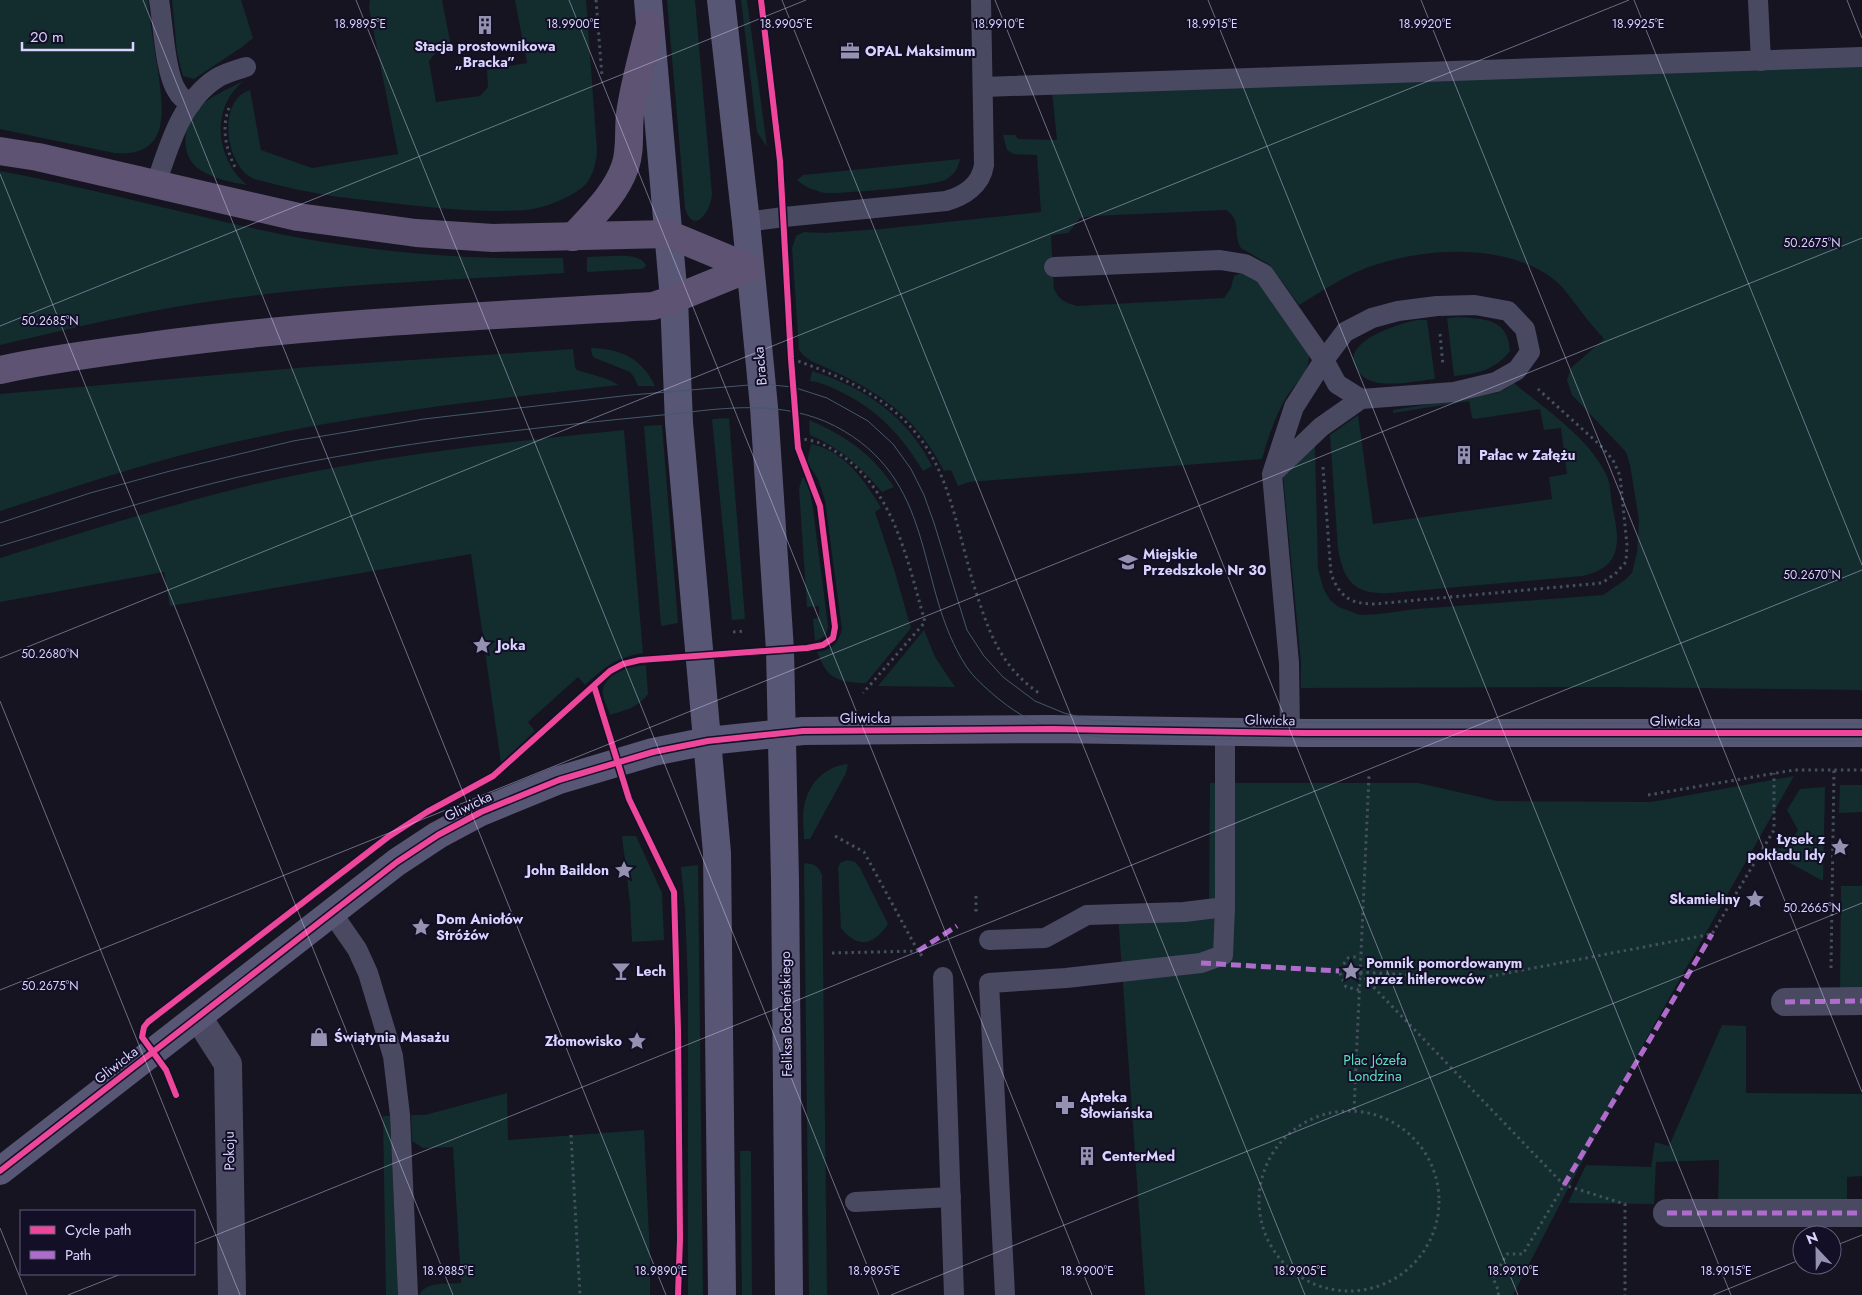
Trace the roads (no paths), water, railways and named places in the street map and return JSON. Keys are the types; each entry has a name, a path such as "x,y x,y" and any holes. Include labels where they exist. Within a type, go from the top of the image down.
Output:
{"main road":[{"name":"Bracka","path":"720,0 746,222 764,407 778,619 782,733"},
{"path":"649,12 674,300 679,423 718,868 722,1295"},
{"path":"573,237 608,197 618,183 626,166 630,142 630,115 649,12"},
{"path":"0,151 38,157 298,217 416,233 493,238 668,234 750,268"},
{"path":"0,370 106,352 215,337 374,322 653,306 674,300 750,268"},
{"name":"Gliwicka","path":"0,1171 397,862 438,835 481,812 559,780 653,752 708,741 804,731 1052,729 1290,732 1862,733"},
{"name":"Feliksa Bocheńskiego","path":"782,733 789,1295"}],"street":[{"path":"1785,1002 1862,1001"},
{"name":"Pokoju","path":"198,1016 228,1064 232,1295"},
{"path":"1667,1213 1862,1213"}],"lane":[{"path":"160,0 170,78 177,92 191,104"},
{"path":"746,222 946,201 963,195 978,180 983,172 984,165 981,0"},
{"path":"1758,0 1761,61"},
{"path":"983,87 1862,57"},
{"path":"156,184 169,145 181,119 198,93 218,77 246,67"},
{"path":"1054,268 1220,260 1245,264 1264,274 1324,360 1337,384 1361,398"},
{"path":"1272,474 1321,427 1361,398 1446,393 1496,382 1517,370 1530,352 1525,330 1508,311 1475,305 1437,306 1398,311 1372,318 1345,332 1294,406 1272,474 1289,664 1290,732"},
{"path":"1005,1295 989,983 1066,978 1201,964 1223,955 1225,907 1225,731"},
{"path":"989,940 1045,938 1087,915 1184,912 1225,907"},
{"path":"332,913 357,949 368,973 393,1056 400,1115 408,1295"},
{"path":"943,977 954,1295"},
{"path":"855,1202 950,1197"}],"tram line":[{"path":"0,523 90,493 293,441 424,419 631,395 761,384 793,387 827,398 868,421 893,444 911,469 924,495 967,630 984,656 1003,677 1035,701 1064,713 1092,720 1137,722 1862,724"},
{"path":"0,546 187,490 263,471 362,452 461,437 723,409 765,408 785,410 825,421 844,431 874,454 896,480 910,509 921,540 950,636 966,666 980,682 1007,705 1027,718 1049,727 1084,735 1139,739 1862,741"}],"place":[{"name":"Stacja prostownikowa „Bracka”","path":"485,25"},
{"name":"OPAL Maksimum","path":"850,51"},
{"name":"Pałac w Załężu","path":"1464,455"},
{"name":"Miejskie Przedszkole Nr 30","path":"1128,562"},
{"name":"Joka","path":"482,645"},
{"name":"Łysek z pokładu Idy","path":"1840,847"},
{"name":"John Baildon","path":"624,870"},
{"name":"Skamieliny","path":"1755,899"},
{"name":"Dom Aniołów Stróżów","path":"421,927"},
{"name":"Lech","path":"621,971"},
{"name":"Pomnik pomordowanym przez hitlerowców","path":"1351,971"},
{"name":"Świątynia Masażu","path":"319,1037"},
{"name":"Złomowisko","path":"637,1041"},
{"name":"Apteka Słowiańska","path":"1065,1105"},
{"name":"CenterMed","path":"1087,1156"}],"park label":[{"name":"Plac Józefa Londzina","path":"1375,1068"}]}
